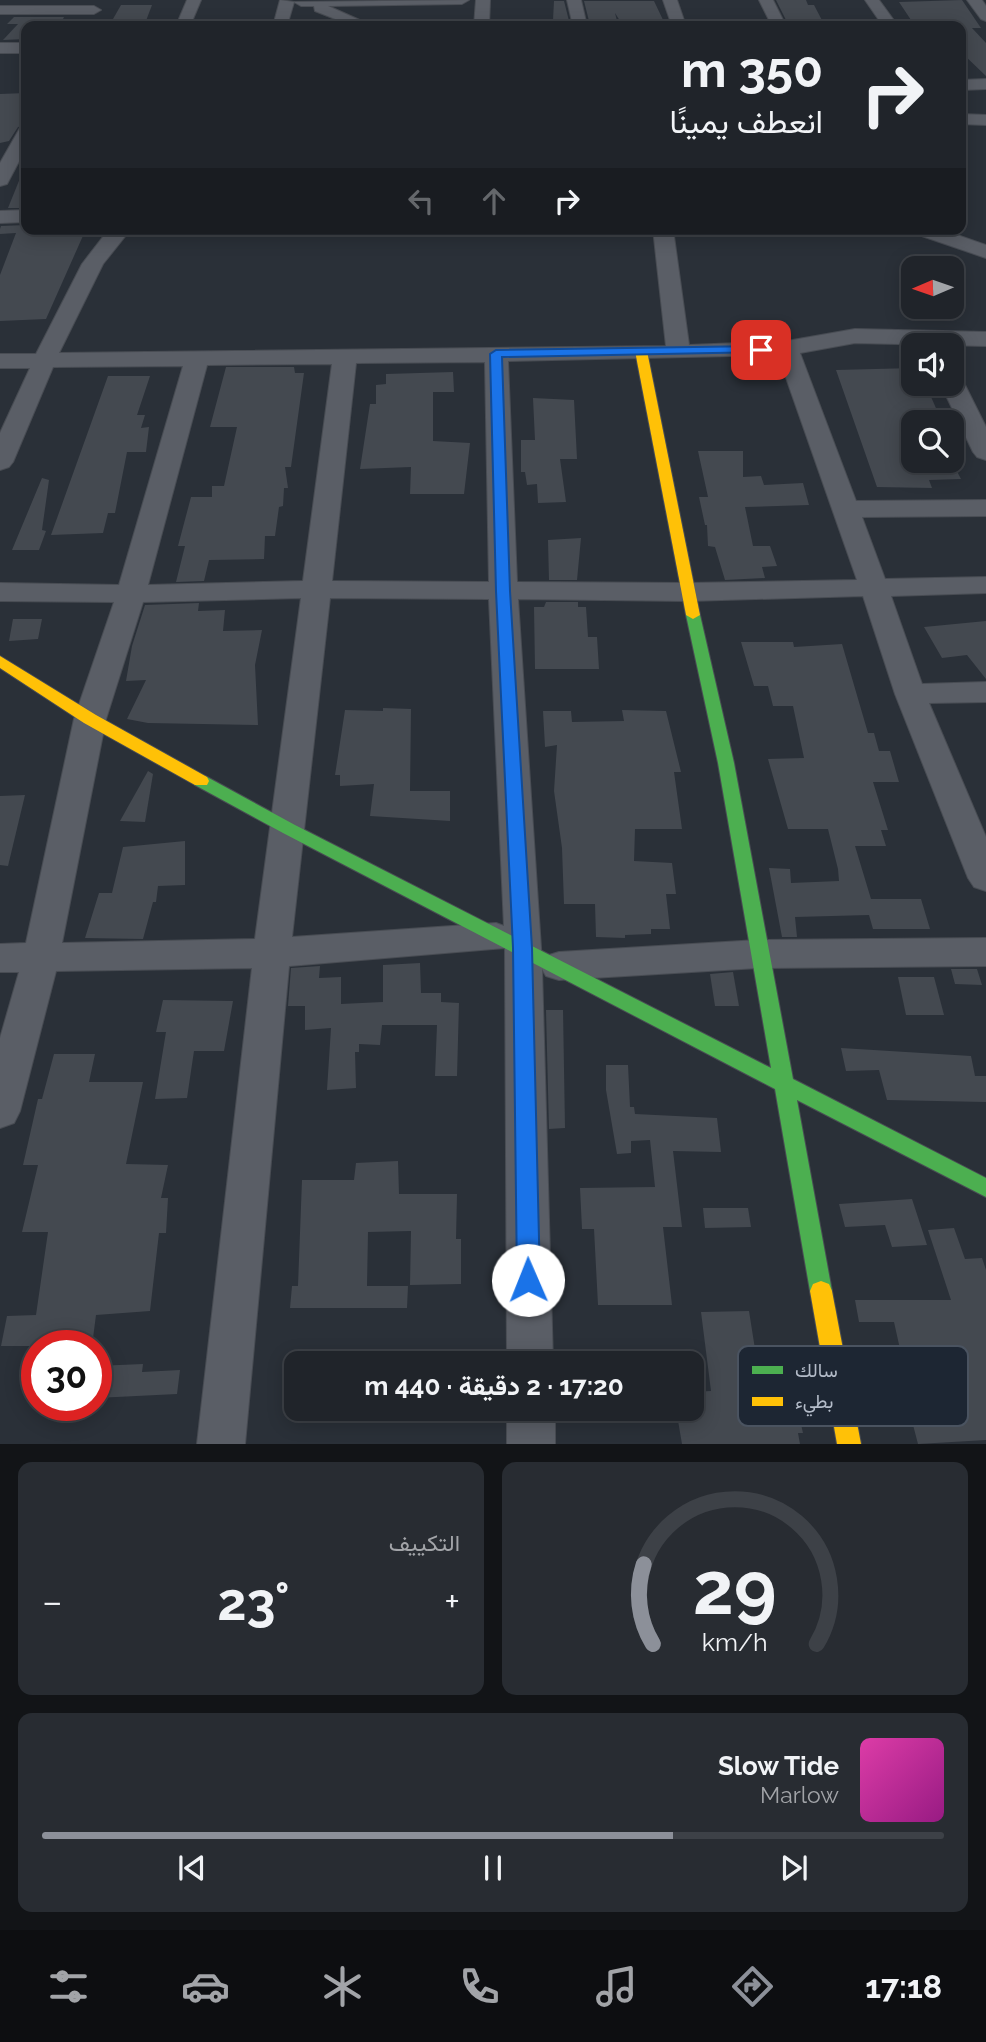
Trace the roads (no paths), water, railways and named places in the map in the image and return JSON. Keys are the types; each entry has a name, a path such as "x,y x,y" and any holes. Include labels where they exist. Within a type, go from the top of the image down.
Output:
{"street":[{"path":"185,21 194,0"},
{"path":"295,1 390,5 462,0"},
{"path":"482,21 483,0"},
{"path":"574,0 579,21"},
{"path":"670,0 677,21"},
{"path":"766,0 776,21"},
{"path":"872,0 887,21"},
{"path":"974,0 986,16"},
{"path":"282,21 295,1"},
{"path":"295,1 352,21"},
{"path":"0,10 97,5"},
{"path":"88,21 97,5"},
{"path":"0,48 21,48"},
{"path":"966,85 986,84"},
{"path":"966,119 986,120"},
{"path":"21,142 0,182 21,184"},
{"path":"0,216 21,216"},
{"path":"0,462 43,361 96,258 115,235"},
{"path":"664,235 678,352"},
{"path":"937,235 986,252"},
{"path":"0,361 678,352 787,348 855,336 901,339"},
{"path":"964,340 986,339"},
{"path":"787,348 910,694 986,878"},
{"path":"641,351 688,592 726,763 758,954 831,1346"},
{"path":"496,354 509,942 529,1351"},
{"path":"221,1444 272,953 345,356"},
{"path":"0,1111 41,958 90,719 131,594 197,358"},
{"path":"958,396 986,452"},
{"path":"846,509 986,508"},
{"path":"0,592 131,594 316,589 688,592 986,585"},
{"path":"0,661 90,719 289,829 986,1188"},
{"path":"910,694 986,692"},
{"path":"0,958 272,953 509,942"},
{"path":"559,967 758,954 986,952"},
{"path":"531,1421 531,1444"},
{"path":"846,1426 849,1444"}]}
